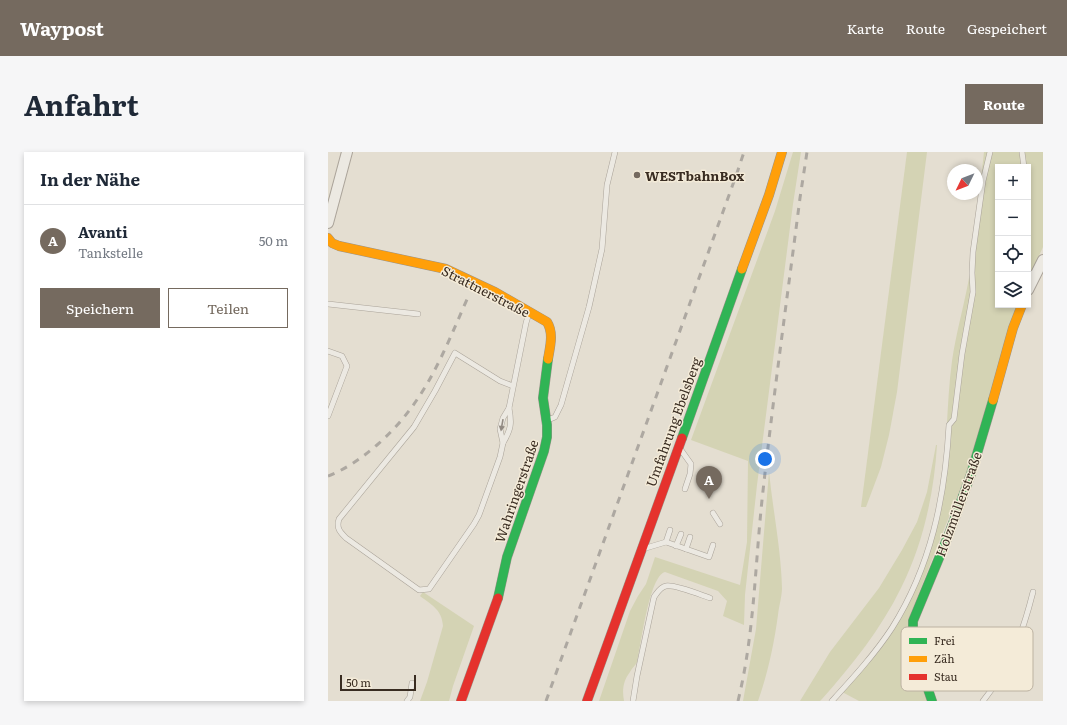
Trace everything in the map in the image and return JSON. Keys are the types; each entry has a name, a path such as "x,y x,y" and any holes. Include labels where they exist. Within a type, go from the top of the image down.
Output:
{"street":[{"path":"328,223 347,152"},
{"name":"Umfahrung Ebelsberg","path":"587,701 769,195 782,152"},
{"name":"Strattnerstraße","path":"328,238 332,243 339,246 446,269 495,292 547,322 551,332 543,398 546,420"},
{"path":"1031,274 1043,260"},
{"name":"Holzmüllerstraße","path":"913,627 913,621 919,605 949,534 971,474 1003,368 1013,328 1021,308"},
{"name":"Wahringerstraße","path":"461,701 496,605 507,557 544,451 547,437 546,420"},
{"name":"Holzmüllerstraße","path":"928,691 932,701"}],"lane":[{"path":"546,420 555,417 561,405 589,307 602,249 607,185 615,152"},
{"path":"832,701 875,651 891,629 904,608 929,546 943,494 949,425 954,419 962,354 973,292 973,252 983,181 990,152"},
{"path":"1022,152 1024,164"},
{"path":"328,304 418,314"},
{"path":"513,386 500,381 455,353 436,391 414,427 339,519 337,524 339,530 346,538 419,590 429,588 474,524 500,457 503,443 511,426 509,408 526,323 530,313"},
{"path":"328,351 342,356 347,366 328,416"},
{"path":"503,443 500,429 503,418 509,408"},
{"path":"679,446 691,464 690,474 685,489"},
{"path":"713,513 720,524"},
{"path":"666,542 670,530"},
{"path":"676,546 681,534"},
{"path":"686,549 690,537"},
{"path":"641,550 666,542 709,557 713,545"},
{"path":"633,701 654,597 660,589 666,586 674,586 710,598"},
{"path":"1024,627 1033,592"},
{"path":"407,701 410,697 412,683"},
{"path":"983,701 990,691"}],"green space":[{"path":"793,152 801,152 757,485 745,595 744,625 723,616 727,601 718,591 665,572 659,576 650,598 637,662 624,682 624,701 599,701 630,611 646,584 655,557 740,585 747,542 748,461 691,440 775,211"},
{"path":"907,152 927,152 897,392 881,467 866,507 861,507"},
{"path":"984,152 1043,152 1043,247 1031,273 1031,164 995,164 995,308 1017,308 966,474 911,613 914,627 901,627 901,691 925,691 927,701 859,701 844,693 841,688 883,637 898,614 921,564 937,512 943,477 952,361 971,263 979,200 983,200"},
{"path":"936,445 933,482 926,518 909,571 901,588 875,632 822,699 820,701 800,701 830,652 879,588 917,522 927,492"},
{"path":"769,472 780,559 782,594 775,637 765,680 758,701 743,701 756,629"},
{"path":"423,592 474,626 449,701 420,701 443,626 441,616 436,608 420,596"}],"railway":[{"path":"546,701 744,152"},
{"path":"738,701 748,652 766,462 807,152"},
{"path":"328,476 360,459 394,429 408,412 420,395 441,358 468,297"}],"traffic: fast":[{"path":"682,438 742,269"},
{"path":"498,598 507,557 544,451 547,437 547,425 543,398 548,359"},
{"path":"913,627 913,621 949,534 971,474 993,400"},
{"path":"929,691 932,701"}],"traffic: slow":[{"path":"742,269 769,195 782,152"},
{"path":"328,238 332,243 339,246 446,269 495,292 547,322 551,335 548,359"},
{"path":"993,400 1013,328 1021,308"}],"traffic: jam":[{"path":"587,701 682,438"},
{"path":"461,701 498,598"}],"place":[{"name":"WESTbahnBox","path":"637,175"},
{"name":"Avanti","path":"709,499"}]}
